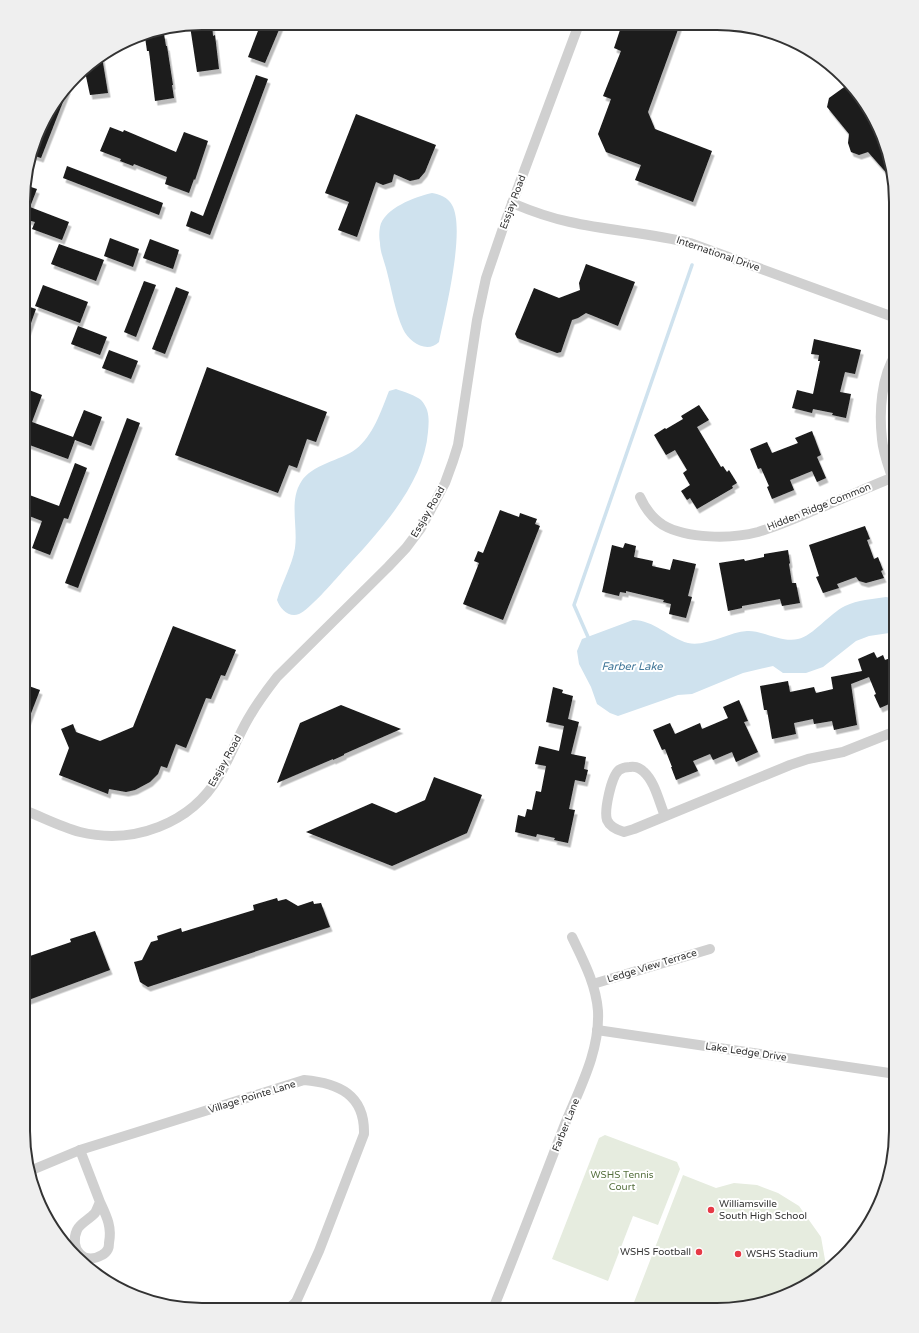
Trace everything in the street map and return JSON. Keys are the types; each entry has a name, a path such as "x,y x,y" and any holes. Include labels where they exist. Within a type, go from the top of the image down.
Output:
{"street":[{"name":"Essjay Road","path":"30,812 79,831 99,835 117,836 150,831 165,825 192,808 207,794 220,776 247,720 277,677 406,548 421,528 434,507 445,483 458,445 477,320 486,278 512,203 577,30"},
{"name":"International Drive","path":"512,203 540,214 570,222 690,242 889,315"},
{"name":"Hidden Ridge Common","path":"889,368 886,374 882,400 881,420 882,439 889,466"},
{"name":"Hidden Ridge Common","path":"640,497 652,516 673,530 711,536 734,536 778,526 889,479"},
{"path":"665,816 651,781 645,772 640,768 632,766 618,771 613,778 606,812 607,820 611,826 624,832 665,816 790,765 808,759 843,752 889,734"},
{"name":"Farber Lane","path":"495,1303 594,1051 598,1011 593,984 572,937"},
{"name":"Ledge View Terrace","path":"593,984 710,949"},
{"name":"Lake Ledge Drive","path":"597,1030 889,1073"},
{"name":"Village Pointe Lane","path":"34,1169 80,1150 304,1080 317,1081 339,1088 349,1094 356,1102 362,1113 364,1134 319,1251 297,1303"},
{"path":"80,1150 106,1215 111,1234 108,1249 104,1254 96,1258 84,1256"},
{"path":"76,1248 75,1238 77,1229 95,1213 100,1202"}],"green space":[{"name":"WSHS Tennis Court","path":"605,1135 677,1162 680,1169 658,1225 633,1216 608,1281 552,1259 599,1138"},
{"name":"WSHS Stadium","path":"683,1175 716,1188 734,1183 757,1185 778,1193 799,1206 821,1237 826,1264 803,1280 772,1294 751,1300 728,1303 634,1303"}],"water":[{"path":"432,193 443,196 452,205 456,217 457,232 453,272 439,342 429,347 424,347 409,338 400,322 380,246 379,235 380,227 387,214 401,204 417,197"},
{"path":"396,389 419,398 427,411 429,419 425,452 418,471 397,508 370,542 309,607 299,614 288,614 280,607 277,600 292,561 295,548 295,497 297,489 306,476 312,471 349,453 362,444 376,423 389,391"},
{"name":"Farber Lake","path":"889,598 889,633 869,636 856,641 823,667 806,673 783,673 773,666 743,673 692,694 678,695 618,716 610,713 597,704 591,687 579,664 577,651 582,639 633,620 648,623 681,641 695,644 747,631 759,632 792,640 810,634 839,609 860,601"}],"building":[{"path":"191,30 213,30 213,36 215,35 219,69 197,72"},
{"path":"258,30 279,30 265,63 248,57"},
{"path":"620,30 678,30 648,112 655,129 712,151 693,202 635,180 641,165 606,152 598,134 611,99 603,96 621,51 614,48"},
{"path":"164,34 174,98 155,101 149,51 147,51 145,40"},
{"path":"103,62 108,93 90,95 86,75"},
{"path":"256,75 268,79 210,235 186,226 191,211 203,216"},
{"path":"844,87 860,106 876,136 887,174 868,152 859,155 851,152 848,143 849,134 827,107 829,98"},
{"path":"64,100 41,158 36,156 43,136 53,116"},
{"path":"356,114 436,145 425,172 419,179 410,181 394,174 392,182 383,185 376,182 357,237 338,230 349,202 325,193"},
{"path":"110,127 123,132 124,130 176,152 184,132 208,141 189,193 165,184 167,177 134,164 133,166 120,161 121,159 100,151"},
{"path":"67,166 163,203 159,215 63,178"},
{"path":"30,187 37,189 30,207"},
{"path":"30,207 69,222 62,240 32,229 35,222 30,221"},
{"path":"110,238 139,249 133,267 104,256"},
{"path":"150,239 179,250 173,269 143,258"},
{"path":"59,244 104,260 96,281 51,264"},
{"path":"586,264 635,282 618,326 586,313 572,320 561,352 557,353 517,338 515,334 534,288 559,298 580,290 579,283"},
{"path":"144,281 156,285 136,337 124,332"},
{"path":"43,285 88,302 80,323 35,306"},
{"path":"176,287 189,292 165,354 152,349"},
{"path":"30,307 36,309 30,326"},
{"path":"78,326 107,337 100,355 71,344"},
{"path":"814,339 861,350 855,374 845,372 840,392 851,394 846,418 832,415 833,413 813,409 812,413 792,408 797,390 813,394 820,361 818,361 819,355 811,354"},
{"path":"109,350 138,361 131,379 102,368"},
{"path":"207,367 327,412 316,442 307,439 297,468 289,465 278,493 175,455"},
{"path":"30,390 42,395 32,422 73,437 84,410 102,417 91,446 75,440 68,459 30,445"},
{"path":"699,405 709,420 697,427 721,467 723,466 727,472 729,470 737,483 732,486 733,488 697,509 690,498 687,500 681,491 690,485 683,473 687,470 675,450 666,455 654,435 683,419 681,416"},
{"path":"127,418 140,423 78,588 65,583"},
{"path":"812,431 821,455 817,457 826,478 817,482 812,471 790,480 794,490 772,499 767,487 769,486 761,468 758,469 750,449 767,442 772,453 798,443 795,438"},
{"path":"75,463 87,468 68,519 64,518 50,555 32,548 42,521 30,516 30,495 59,506"},
{"path":"500,510 519,517 520,513 537,519 535,524 540,526 503,620 463,604 479,563 474,561 478,551 483,553"},
{"path":"865,526 870,539 867,540 874,559 878,557 883,570 881,571 884,578 866,583 859,581 856,577 837,584 839,588 823,593 816,577 819,576 809,545"},
{"path":"625,543 636,546 634,557 653,561 652,566 670,570 673,559 696,564 688,596 692,597 686,618 669,614 671,604 663,602 664,600 626,591 626,593 620,592 619,596 602,592 612,545 623,548"},
{"path":"788,550 792,583 796,583 800,603 782,606 780,599 742,606 742,608 728,611 719,563 744,559 745,561 764,557 764,554"},
{"path":"173,626 236,650 225,676 221,675 211,699 206,698 186,748 176,744 167,768 161,766 158,774 150,782 135,790 126,792 109,789 108,794 59,775 69,748 61,729 73,724 76,732 100,741 133,727"},
{"path":"874,652 877,658 883,655 885,660 889,659 889,704 880,708 874,695 876,694 869,677 851,684 857,725 834,730 832,721 814,724 813,719 794,723 796,734 772,739 767,710 764,710 760,686 788,681 790,692 814,687 816,693 833,689 831,677 862,671 858,659"},
{"path":"30,686 40,690 30,716"},
{"path":"553,687 563,690 562,693 573,696 568,719 579,722 571,754 586,757 584,769 588,770 585,782 575,780 569,809 575,810 568,843 537,834 536,837 515,832 518,815 525,817 527,809 532,810 536,791 541,792 546,766 535,764 539,746 559,751 564,726 546,722"},
{"path":"739,700 748,721 744,722 758,752 736,762 732,752 713,760 710,754 693,761 698,771 676,780 665,749 662,750 653,730 670,723 675,734 700,723 702,729 728,718 723,707"},
{"path":"341,705 401,729 333,760 277,783 300,723"},
{"path":"434,777 482,795 467,833 392,866 306,832 372,803 396,813 425,800"},
{"path":"277,898 278,901 286,899 298,906 313,901 314,904 321,903 330,927 148,987 140,982 134,962 142,960 151,942 158,940 157,936 181,928 182,932 254,910 253,905"},
{"path":"95,931 110,970 30,999 30,956 71,942 70,939"}],"waterway":[{"path":"588,637 574,605 692,265"}],"place":[{"name":"Williamsville South High School","path":"711,1210"},
{"name":"WSHS Football","path":"699,1252"},
{"name":"WSHS Stadium","path":"738,1254"}]}
